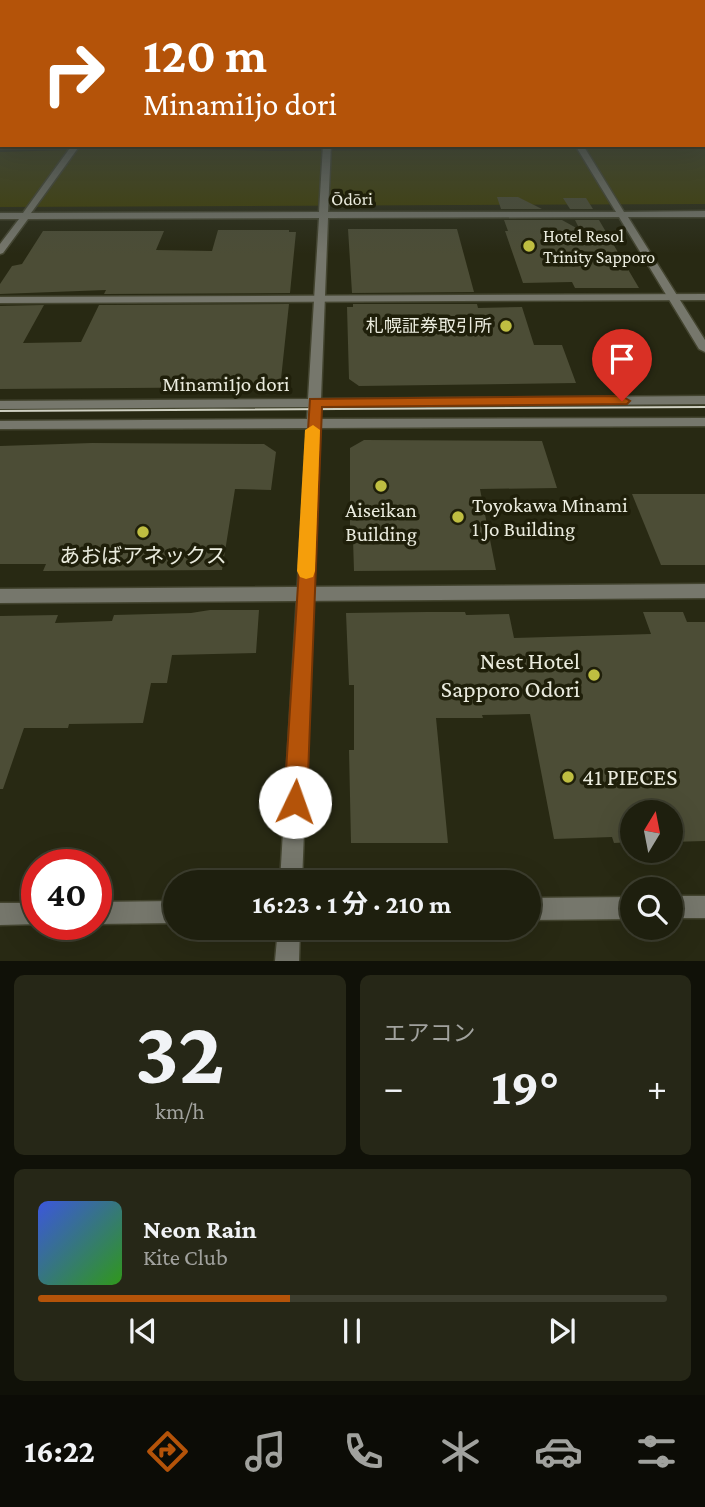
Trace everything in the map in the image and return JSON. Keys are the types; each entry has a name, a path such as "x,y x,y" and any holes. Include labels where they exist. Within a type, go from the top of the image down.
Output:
{"street":[{"path":"0,251 63,164"},
{"path":"292,870 326,164"},
{"path":"590,164 705,349"},
{"name":"Ōdōri","path":"0,216 705,214"},
{"path":"0,300 705,297"},
{"name":"Minami1jo dori","path":"0,405 705,400"},
{"name":"Minami1jo dori","path":"0,425 705,422"},
{"path":"0,596 705,591"},
{"path":"683,908 705,907"},
{"path":"541,909 620,908"},
{"path":"112,913 163,912"},
{"path":"0,914 21,914"},
{"path":"287,961 288,940"}],"shaded area":[{"path":"0,164 705,164 705,204 0,207"}],"building":[{"path":"497,197 518,197 542,209 501,209"},
{"path":"563,198 586,198 593,209 570,209"},
{"path":"504,220 562,220 580,230 575,220 599,220 639,288 575,288 572,282 523,283 505,231 508,231"},
{"path":"348,229 457,229 474,292 352,293"},
{"path":"218,230 296,232 290,293 104,294 106,290 0,294 0,284 12,266 22,264 43,231 164,231 156,250 212,251"},
{"path":"289,304 281,379 267,387 0,389 0,306 44,305 23,343 81,342 99,305"},
{"path":"353,304 477,304 478,308 522,307 534,345 562,345 576,383 359,386 349,379 347,307 353,307"},
{"path":"364,440 542,441 557,488 480,489 496,570 354,571 353,539 350,539 350,448"},
{"name":"あおばアネックス","path":"92,443 264,444 276,452 271,490 235,489 222,570 43,571 46,564 0,564 0,446"},
{"path":"632,494 705,494 705,565 661,565"},
{"path":"259,610 256,653 172,655 167,683 151,683 143,723 69,724 68,728 24,728 3,789 0,789 0,616 58,615 55,623 112,621 114,615"},
{"path":"643,612 683,612 687,622 705,622 705,841 683,842 683,800 620,800 620,843 614,843 612,837 554,839 530,714 436,718 448,843 351,843 349,750 354,750 354,685 349,685 346,613 509,614 514,638 651,634"}],"tram line":[{"path":"0,411 705,407"}],"slow traffic":[{"path":"306,571 313,430"}],"place":[{"name":"Hotel Resol Trinity Sapporo","path":"529,246"},
{"name":"札幌証券取引所","path":"506,326"},
{"name":"Aiseikan Building","path":"381,486"},
{"name":"Toyokawa Minami 1 Jo Building","path":"458,517"},
{"name":"あおばアネックス","path":"143,532"},
{"name":"Nest Hotel Sapporo Odori","path":"594,675"},
{"name":"41 PIECES","path":"568,777"}],"route":[{"path":"295,802 315,402 622,401"}]}
